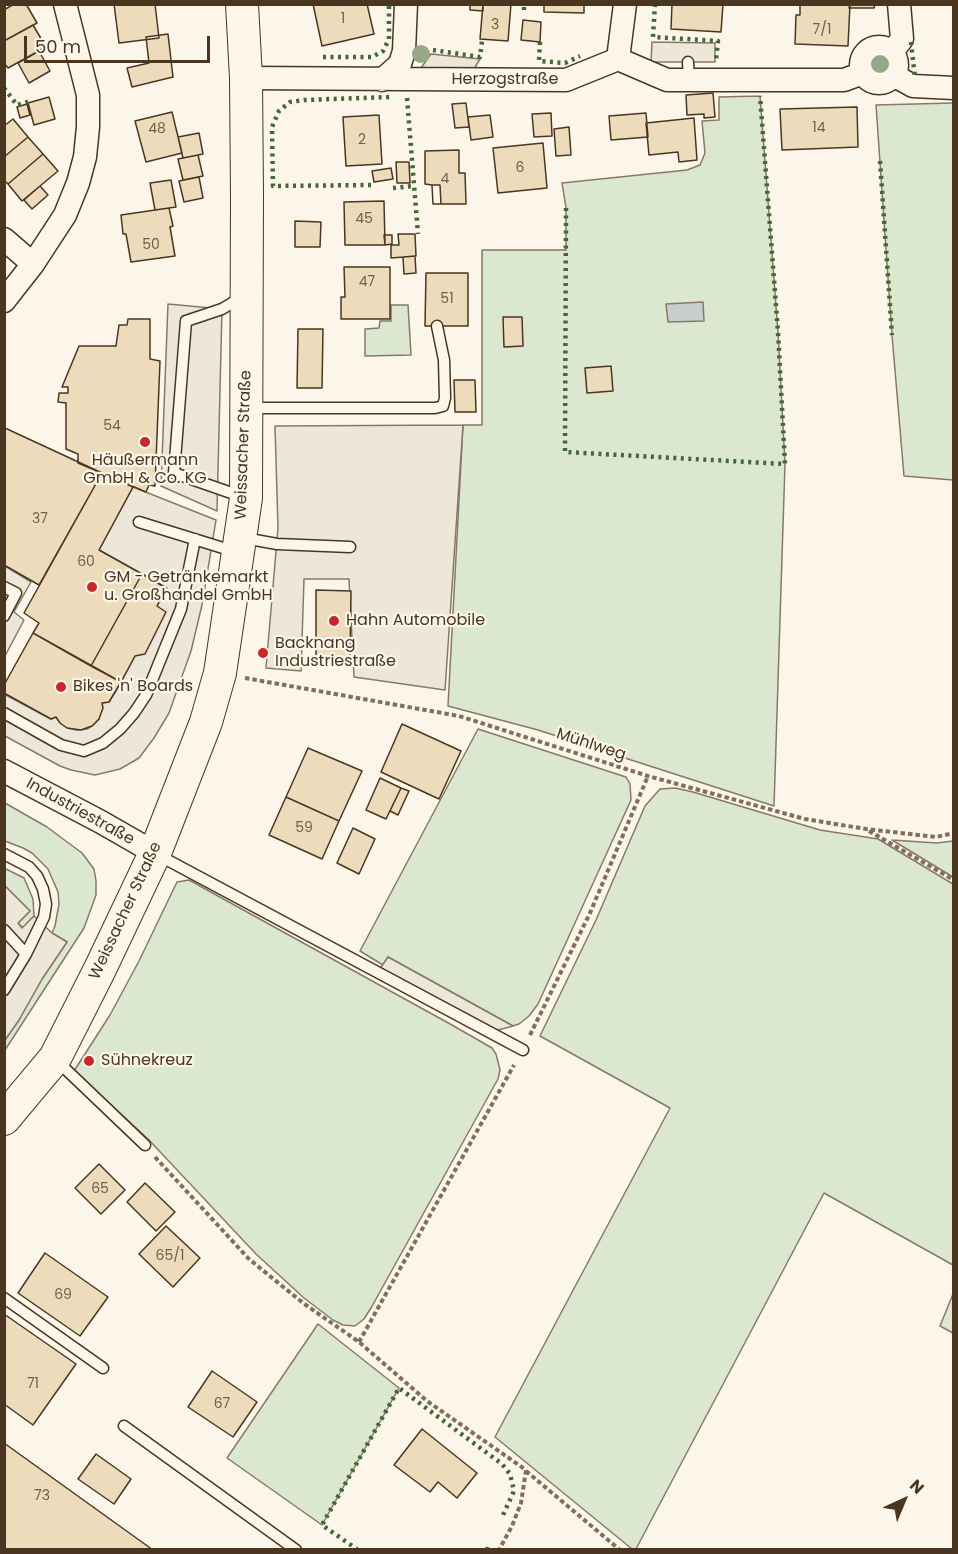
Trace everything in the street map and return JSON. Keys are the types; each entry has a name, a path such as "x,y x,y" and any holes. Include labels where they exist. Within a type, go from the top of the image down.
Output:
{"street":[{"path":"4,301 33,264 66,215 85,157 88,95 65,4"},
{"name":"Weissacher Straße","path":"4,1119 55,1058 100,969 155,853 206,722 220,674 246,498 246,78 242,4"},
{"path":"382,80 400,64 404,51 406,4"},
{"path":"625,4 618,59 667,80 689,71 844,80 863,73"},
{"path":"892,52 902,39 899,4"},
{"path":"877,47 892,52 898,63 895,76 878,83 867,79 861,67 867,51 877,47"},
{"name":"Herzogstraße","path":"246,78 382,80 445,76 566,80 618,59"},
{"path":"895,76 913,86 954,88"},
{"path":"4,239 33,264"},
{"name":"Industriestraße","path":"4,771 155,853"}],"lane":[{"path":"246,498 174,473 186,321 222,309 247,294"},
{"path":"247,408 435,408 443,406 445,398 444,360 437,326"},
{"path":"139,522 195,539 239,545 350,547"},
{"path":"4,713 61,745 84,751 103,743 120,729 146,695 181,609 195,539"},
{"path":"4,587 16,593 4,616"},
{"path":"155,853 522,1050"},
{"path":"4,854 29,867 37,876 44,889 46,904 44,917 26,954 4,990"},
{"path":"4,930 26,954"},
{"path":"55,1058 145,1145"},
{"path":"4,1298 103,1368"},
{"path":"124,1426 296,1550"}],"path":[{"name":"Mühlweg","path":"220,674 459,716 648,776 805,819 936,837 954,833"},
{"path":"359,1342 522,1050 590,913 648,776"},
{"path":"866,829 954,880"},
{"path":"145,1145 249,1259 303,1303 359,1342 427,1401 526,1470 620,1550"},
{"path":"499,1550 521,1503 526,1470"}],"green space":[{"path":"760,96 778,332 785,464 774,806 538,730 448,706 463,425 482,425 482,250 566,250 566,208 562,183 687,170 700,165 705,153 702,121 719,120 719,97"},
{"path":"954,103 953,480 904,476 876,105"},
{"path":"391,305 408,305 411,355 365,356 365,329 379,328 380,321 391,321"},
{"path":"478,729 626,777 630,784 631,800 538,1004 529,1016 513,1026 388,957 383,965 360,951"},
{"path":"675,788 820,830 878,839 953,884 953,1265 824,1193 636,1549 632,1549 495,1437 670,1108 540,1036 596,920 645,806 660,789"},
{"path":"5,803 47,827 82,853 94,869 96,895 84,928 5,1050 5,1040 67,942 52,933 59,904 58,892 48,869 32,853 5,841"},
{"path":"892,840 937,843 953,841 953,877"},
{"path":"4,868 24,878 33,899 34,916 23,928 18,923 30,911 5,886"},
{"path":"189,880 452,1025 492,1048 496,1054 500,1070 498,1079 371,1308 364,1319 355,1326 343,1325 333,1320 304,1298 256,1254 149,1140 74,1071 110,1015 177,882"},
{"path":"953,1294 954,1333 940,1326"},
{"path":"318,1324 399,1388 322,1525 227,1458"}],"shaded area":[{"path":"652,42 715,43 715,62 651,62"},
{"path":"431,54 480,59 471,74 418,72"},
{"path":"703,302 704,321 668,322 666,304"},
{"path":"168,304 222,309 217,511 161,486"},
{"path":"463,425 445,690 354,677 349,579 304,579 301,671 266,668 278,528 275,426"},
{"path":"133,487 216,520 202,605 191,651 169,713 139,758 120,769 95,775 60,766 5,736 4,694 51,719 56,717 68,728 87,729 99,719 102,703 109,702 121,682 167,588 99,550"},
{"path":"5,566 31,582 14,612 24,620 5,656"},
{"path":"5,886 30,911 18,923 22,928 34,916 52,933 67,942 5,1040"},
{"path":"388,957 513,1026 498,1030 486,1027 377,973"}],"building":[{"path":"14,4 26,4 37,23 4,41 4,10"},
{"path":"114,4 155,4 159,38 119,43"},
{"path":"313,4 367,4 374,34 322,46"},
{"path":"470,4 483,4 483,11 470,10"},
{"path":"483,4 511,4 508,41 480,39"},
{"path":"544,4 584,4 584,13 544,12"},
{"path":"672,4 723,4 721,32 671,29"},
{"path":"800,4 850,4 848,46 795,44 796,15 800,15"},
{"path":"850,4 875,4 874,8 849,8"},
{"path":"523,20 541,22 540,42 521,40"},
{"path":"33,25 46,47 8,68 4,63 4,41"},
{"path":"168,34 173,77 132,87 127,68 149,63 146,37"},
{"path":"39,51 50,71 29,83 18,63"},
{"path":"713,93 715,117 704,118 704,114 687,115 686,95"},
{"path":"49,97 55,119 34,125 28,103"},
{"path":"466,103 469,127 455,128 452,104"},
{"path":"27,104 30,115 20,118 17,107"},
{"path":"857,107 858,147 782,150 780,109"},
{"path":"172,112 182,153 146,162 135,121"},
{"path":"551,113 552,136 534,137 532,114"},
{"path":"646,113 648,137 611,140 609,116"},
{"path":"379,115 382,164 346,166 343,117"},
{"path":"490,115 493,137 471,140 468,117"},
{"path":"694,118 697,160 679,162 678,152 649,155 646,123"},
{"path":"13,119 28,137 4,157 4,126"},
{"path":"569,127 571,155 556,156 554,129"},
{"path":"199,133 203,154 183,158 178,137"},
{"path":"28,137 43,154 8,184 4,180 4,157"},
{"path":"543,143 547,188 498,193 493,148"},
{"path":"459,150 459,173 465,173 466,204 433,204 432,185 425,184 425,151"},
{"path":"43,154 58,171 22,201 8,184"},
{"path":"198,155 203,176 183,180 178,159"},
{"path":"396,162 409,162 410,183 397,183"},
{"path":"391,168 393,179 374,182 372,171"},
{"path":"199,177 203,198 184,202 179,181"},
{"path":"171,180 176,207 155,210 150,183"},
{"path":"432,185 440,185 441,204 433,204"},
{"path":"40,186 48,195 32,209 24,200"},
{"path":"384,201 385,245 345,245 344,202"},
{"path":"169,208 175,256 131,262 126,234 123,234 121,215"},
{"path":"295,221 321,222 320,247 295,247"},
{"path":"398,234 415,234 416,256 391,258 391,245 399,245"},
{"path":"384,235 392,235 392,244 385,245"},
{"path":"415,256 416,273 404,274 403,257"},
{"path":"344,267 390,267 390,319 341,319 341,297 345,297"},
{"path":"426,273 468,273 468,326 425,326"},
{"path":"503,317 522,317 523,346 504,347"},
{"path":"128,319 150,319 150,359 160,361 155,486 149,485 146,492 78,463 78,454 66,449 66,403 58,402 59,393 68,393 68,387 62,387 79,346 116,346 119,325 127,325"},
{"path":"298,329 323,329 322,388 297,388"},
{"path":"611,366 613,391 587,393 585,368"},
{"path":"454,380 475,380 476,412 455,412"},
{"path":"5,428 102,473 39,585 4,565"},
{"path":"102,473 133,487 99,550 142,574 91,666 33,633 39,623 24,613"},
{"path":"142,574 166,588 157,606 166,612 145,654 135,656 121,682 91,666"},
{"path":"316,590 351,591 350,658 316,658"},
{"path":"33,633 121,682 109,702 102,703 103,708 99,719 92,726 81,730 67,728 56,717 51,719 4,693 4,685"},
{"path":"402,724 461,751 439,799 381,772"},
{"path":"308,748 362,771 339,821 286,797"},
{"path":"380,778 401,788 386,819 366,810"},
{"path":"401,788 409,791 398,815 390,811"},
{"path":"286,797 339,821 322,859 269,835"},
{"path":"353,828 375,839 359,874 337,863"},
{"path":"99,1164 125,1190 101,1214 75,1188"},
{"path":"145,1183 175,1212 156,1231 127,1202"},
{"path":"166,1226 200,1258 173,1287 139,1254"},
{"path":"45,1253 108,1297 80,1336 18,1293"},
{"path":"4,1314 76,1364 33,1425 4,1404"},
{"path":"212,1371 257,1402 233,1437 188,1407"},
{"path":"422,1429 477,1473 457,1498 438,1482 430,1492 394,1465"},
{"path":"4,1443 153,1550 4,1550"},
{"path":"96,1454 131,1479 114,1504 78,1479"}],"hedge":[{"path":"323,57 372,57 383,51 389,39 389,4"},
{"path":"524,4 524,10"},
{"path":"655,4 653,37 718,41 716,60"},
{"path":"433,50 480,57 482,41"},
{"path":"540,42 539,61 565,63 580,56"},
{"path":"911,42 915,78"},
{"path":"4,88 17,105 31,101"},
{"path":"566,208 565,452 785,464 778,332 760,96"},
{"path":"371,185 273,186 272,127 279,111 290,102 390,97"},
{"path":"407,98 418,234"},
{"path":"880,161 892,335"},
{"path":"393,188 414,186"},
{"path":"358,1550 322,1525 399,1388 502,1464 510,1474 514,1491 503,1515"}],"place":[{"name":"Häußermann GmbH & Co. KG","path":"145,442"},
{"name":"GM - Getränkemarkt u. Großhandel GmbH","path":"92,587"},
{"name":"Hahn Automobile","path":"334,621"},
{"name":"Backnang Industriestraße","path":"263,653"},
{"name":"Bikes 'n' Boards","path":"61,687"},
{"name":"Sühnekreuz","path":"89,1061"}]}
